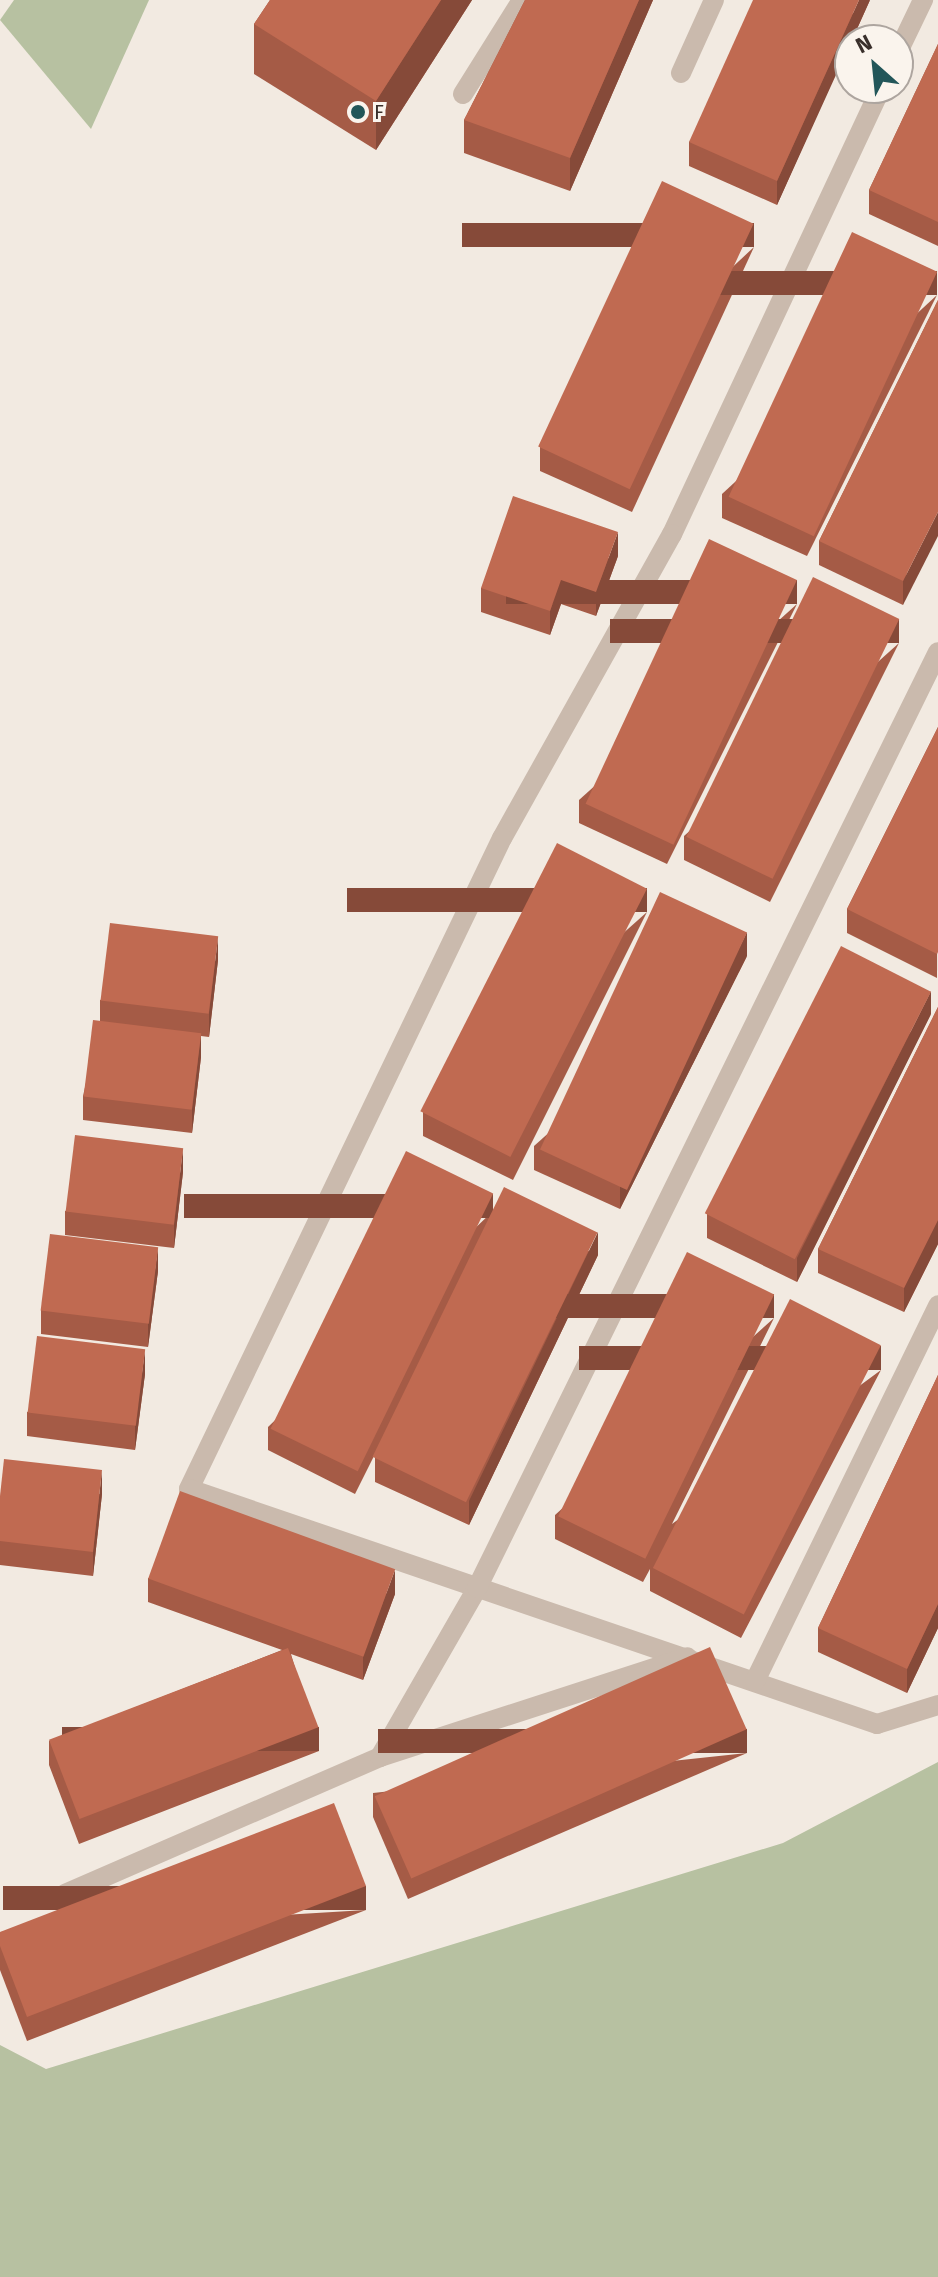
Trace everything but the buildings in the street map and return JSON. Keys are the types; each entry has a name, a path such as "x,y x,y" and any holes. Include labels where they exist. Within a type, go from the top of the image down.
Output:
{"street":[{"path":"463,94 522,0"},
{"path":"681,73 714,0"},
{"path":"911,24 923,0"},
{"path":"874,104 672,534 502,838 189,1489 877,1724 915,1716 938,1705"},
{"path":"380,1757 477,1588 938,652"},
{"path":"755,1681 938,1305"},
{"path":"65,1894 380,1757 687,1657"}],"green space":[{"path":"14,0 149,0 91,129 0,20"},
{"path":"938,1762 938,2277 0,2277 0,2045 46,2069 783,1843"}],"place":[{"name":"F","path":"358,112"}]}
